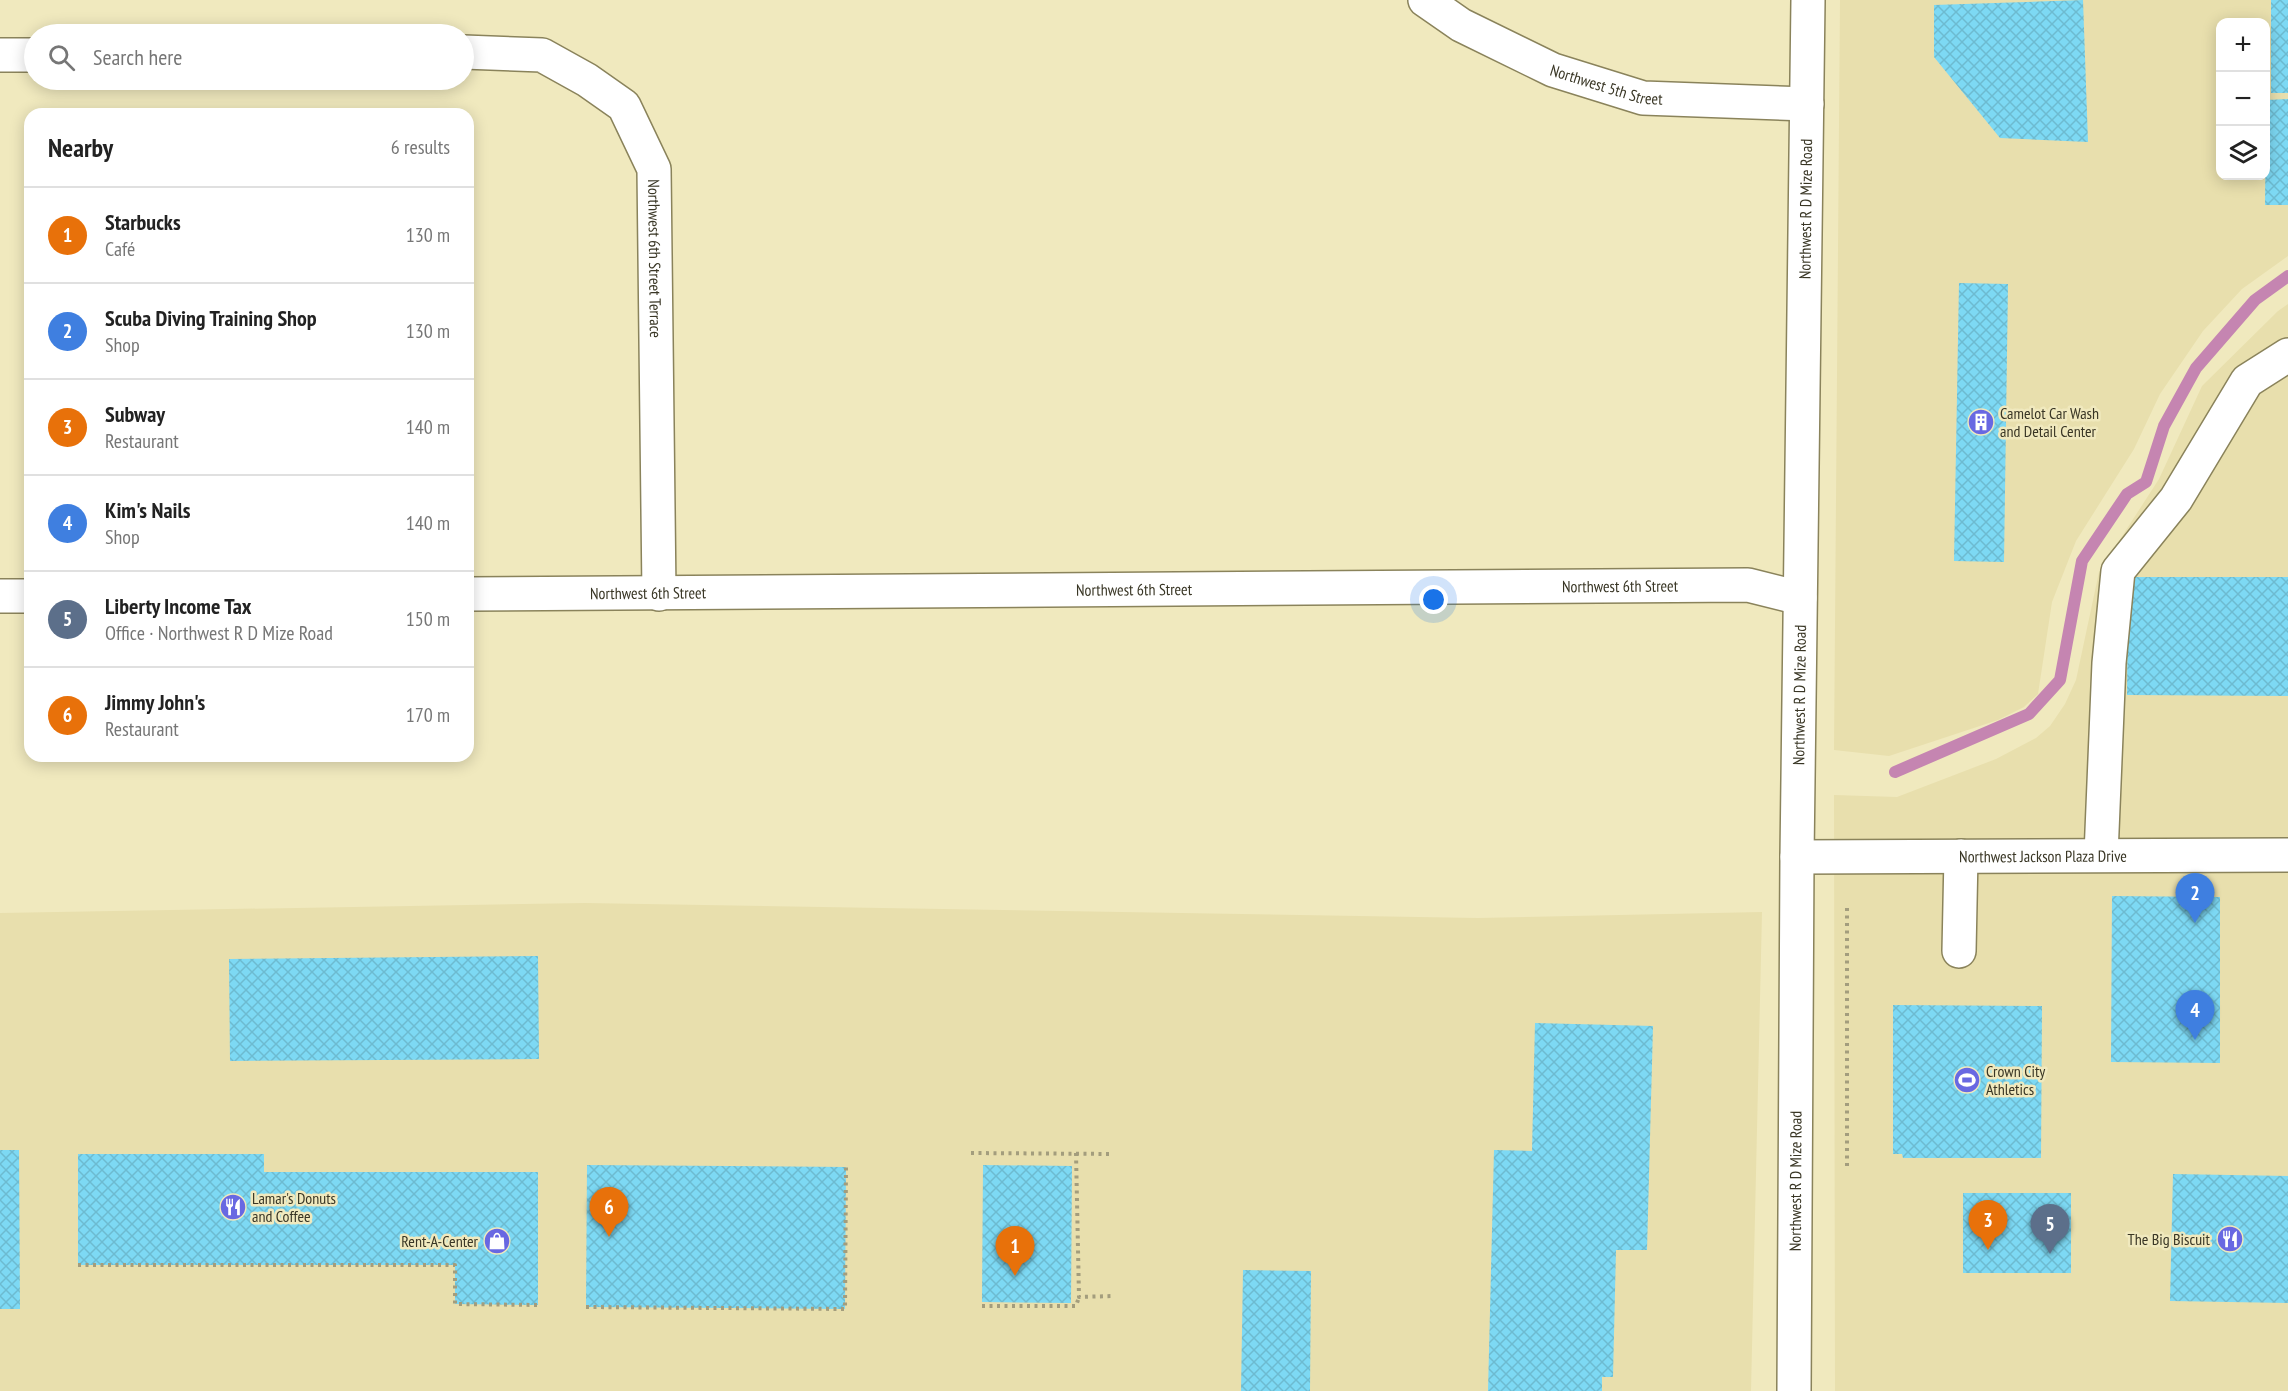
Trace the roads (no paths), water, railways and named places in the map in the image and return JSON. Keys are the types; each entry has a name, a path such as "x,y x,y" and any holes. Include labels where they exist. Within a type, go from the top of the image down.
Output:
{"street":[{"name":"Northwest 5th Street","path":"1425,0 1461,25 1553,70 1643,98 1807,104"},
{"name":"Northwest R D Mize Road","path":"1794,1391 1797,857 1808,0"},
{"name":"Northwest 6th Street Terrace","path":"474,52 542,55 587,80 624,106 654,169 658,594"},
{"path":"0,55 24,55"},
{"path":"2101,855 2109,663 2118,571 2176,499 2247,381 2288,355"},
{"name":"Northwest 6th Street","path":"474,594 1748,585 1800,598"},
{"path":"0,596 24,596"},
{"name":"Northwest Jackson Plaza Drive","path":"1797,857 2288,855"},
{"path":"1959,951 1961,856"}],"waterway":[{"path":"1895,772 2029,714 2060,680 2082,561 2127,494 2146,482 2164,426 2196,368 2255,300 2288,276"}],"place":[{"name":"Camelot Car Wash and Detail Center","path":"1981,422"},
{"name":"Scuba Diving Training Shop","path":"2195,923"},
{"name":"Kim's Nails","path":"2195,1040"},
{"name":"Crown City Athletics","path":"1967,1080"},
{"name":"Lamar's Donuts and Coffee","path":"233,1207"},
{"name":"Jimmy John's","path":"609,1237"},
{"name":"The Big Biscuit","path":"2230,1239"},
{"name":"Rent-A-Center","path":"497,1241"},
{"name":"Subway","path":"1988,1250"},
{"name":"Liberty Income Tax","path":"2050,1254"},
{"name":"Starbucks","path":"1015,1276"}]}
